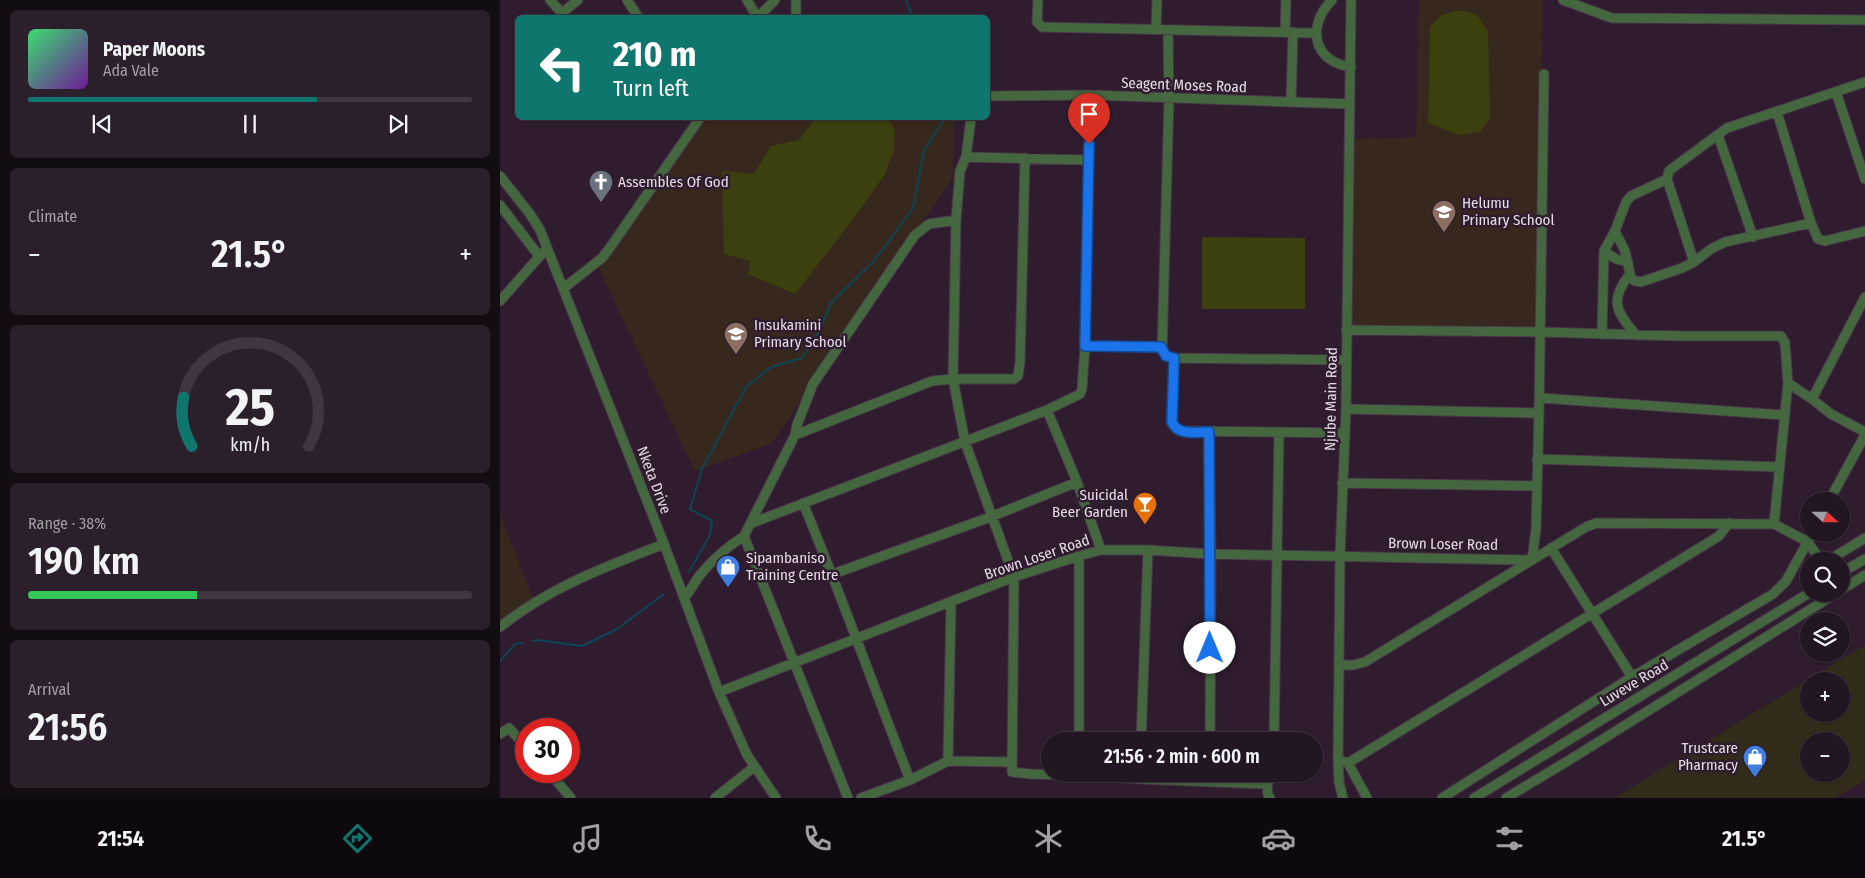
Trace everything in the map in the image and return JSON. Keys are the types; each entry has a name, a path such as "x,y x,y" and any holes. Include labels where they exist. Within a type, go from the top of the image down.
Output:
{"street":[{"path":"550,0 563,12 578,0"},
{"path":"627,0 637,15"},
{"path":"747,0 756,15"},
{"path":"759,15 775,0"},
{"path":"796,0 796,15"},
{"path":"1038,0 1037,22 1042,27 1316,33"},
{"path":"1156,30 1157,0"},
{"path":"1286,0 1291,102"},
{"path":"1332,0 1324,10 1316,33 1317,44 1323,55 1342,66 1351,67"},
{"name":"Njube Main Road","path":"1343,798 1339,782 1343,762 1340,665 1340,555 1346,409 1345,360 1351,0"},
{"path":"1563,0 1585,4 1612,18 1865,20"},
{"path":"1168,30 1169,98 1161,347 1166,356 1174,358 1345,360"},
{"path":"1532,560 1536,529 1540,398 1544,74"},
{"path":"1694,262 1667,179 1667,175 1674,167 1727,128 1865,82"},
{"path":"1836,92 1865,179"},
{"path":"752,523 1047,410 1080,394 1085,346 1090,95"},
{"name":"Seagent Moses Road","path":"990,96 1090,95 1350,104"},
{"path":"1777,112 1811,223 1818,239 1826,241 1865,231"},
{"path":"564,288 602,258 699,120"},
{"path":"971,120 966,157 960,171 956,220 953,379 965,442 1014,577 1012,772 1017,774 1041,774"},
{"path":"1718,135 1753,237"},
{"path":"966,157 1088,160"},
{"path":"795,435 932,381 1014,379 1020,372 1025,158"},
{"name":"Nketa Drive","path":"500,176 540,230 664,544 719,692 747,755 776,798"},
{"path":"1602,334 1604,251 1616,231 1630,196 1667,179"},
{"path":"501,209 540,256"},
{"path":"684,597 700,575 726,548 744,536 795,435 799,417 813,384 915,235 928,224 956,220"},
{"path":"1616,231 1625,251 1630,274 1634,281 1641,282 1694,262 1711,248 1725,242 1811,223"},
{"path":"500,300 547,248"},
{"path":"1604,251 1616,259 1628,262"},
{"path":"1630,274 1621,285 1616,296 1617,308 1636,335"},
{"path":"1812,399 1865,297"},
{"path":"1346,330 1781,336 1785,343 1788,383 1774,524"},
{"path":"1085,346 1161,347"},
{"path":"1174,358 1172,422 1173,426 1180,431 1344,433"},
{"path":"1788,383 1831,414 1865,434 1834,492"},
{"path":"1540,398 1785,415"},
{"path":"1346,409 1539,413"},
{"path":"1047,410 1077,482 1101,550"},
{"path":"1209,432 1211,554 1210,732"},
{"path":"1274,732 1279,432"},
{"path":"1537,458 1779,467"},
{"path":"833,574 993,516 1077,482"},
{"path":"1342,483 1536,486"},
{"path":"803,503 833,574 855,639 910,780"},
{"path":"1340,665 1353,665 1365,662 1551,548 1596,523 1774,524 1800,534"},
{"path":"1367,798 1343,762 1719,536 1728,523"},
{"path":"744,536 848,798"},
{"path":"1812,542 1818,557 1822,560 1827,560 1865,538"},
{"path":"1442,798 1632,678 1772,594 1786,581 1808,542"},
{"path":"500,627 547,594 605,567 664,544"},
{"path":"1551,548 1632,678"},
{"name":"Brown Loser Road","path":"719,692 1014,577 1101,550 1532,560"},
{"path":"1141,732 1148,550"},
{"path":"1079,556 1079,732"},
{"path":"1850,568 1865,559"},
{"path":"1850,584 1865,575"},
{"name":"Luveve Road","path":"1474,798 1800,599"},
{"name":"Luveve Road","path":"1506,798 1822,602"},
{"path":"948,762 951,603"},
{"path":"500,734 509,728 515,735"},
{"path":"861,798 910,780 948,762 1011,762"},
{"path":"715,798 754,767"},
{"path":"1248,782 1267,784 1270,798"},
{"path":"558,783 571,798"}],"shaded area":[{"name":"Helumu Primary School","path":"1419,0 1543,0 1537,328 1348,328 1351,139 1416,137"},
{"name":"Insukamini Primary School","path":"702,120 954,120 953,177 772,443 695,471 598,267"},
{"path":"500,514 533,599 500,625"},
{"path":"1865,645 1865,780 1835,798 1614,798 1800,685 1800,722 1850,722 1850,672 1821,672 1837,662 1850,662 1850,654"}],"green space":[{"path":"1456,11 1472,13 1482,22 1488,32 1490,118 1480,132 1459,135 1428,123 1430,27 1442,15"},
{"path":"814,120 889,120 895,131 894,150 885,174 854,218 795,294 748,274 750,261 724,254 722,171 754,174 771,146 799,140"},
{"path":"1202,237 1305,238 1305,309 1202,309"}],"waterway":[{"path":"906,0 912,15"},
{"path":"689,572 710,535 712,521 690,509 702,469 746,387 771,367 802,358 820,330 831,303 875,260 913,208 924,150 944,120"},
{"path":"532,641 582,646 617,629 664,594"},
{"path":"500,661 515,644 523,643"}],"place":[{"name":"Assembles Of God","path":"601,203"},
{"name":"Helumu Primary School","path":"1444,233"},
{"name":"Insukamini Primary School","path":"736,355"},
{"name":"Suicidal Beer Garden","path":"1145,525"},
{"name":"Sipambaniso Training Centre","path":"728,588"},
{"name":"Trustcare Pharmacy","path":"1755,778"}],"route":[{"path":"1089,144 1085,346 1161,347 1166,356 1174,358 1173,426 1180,431 1209,432 1210,648"}]}
